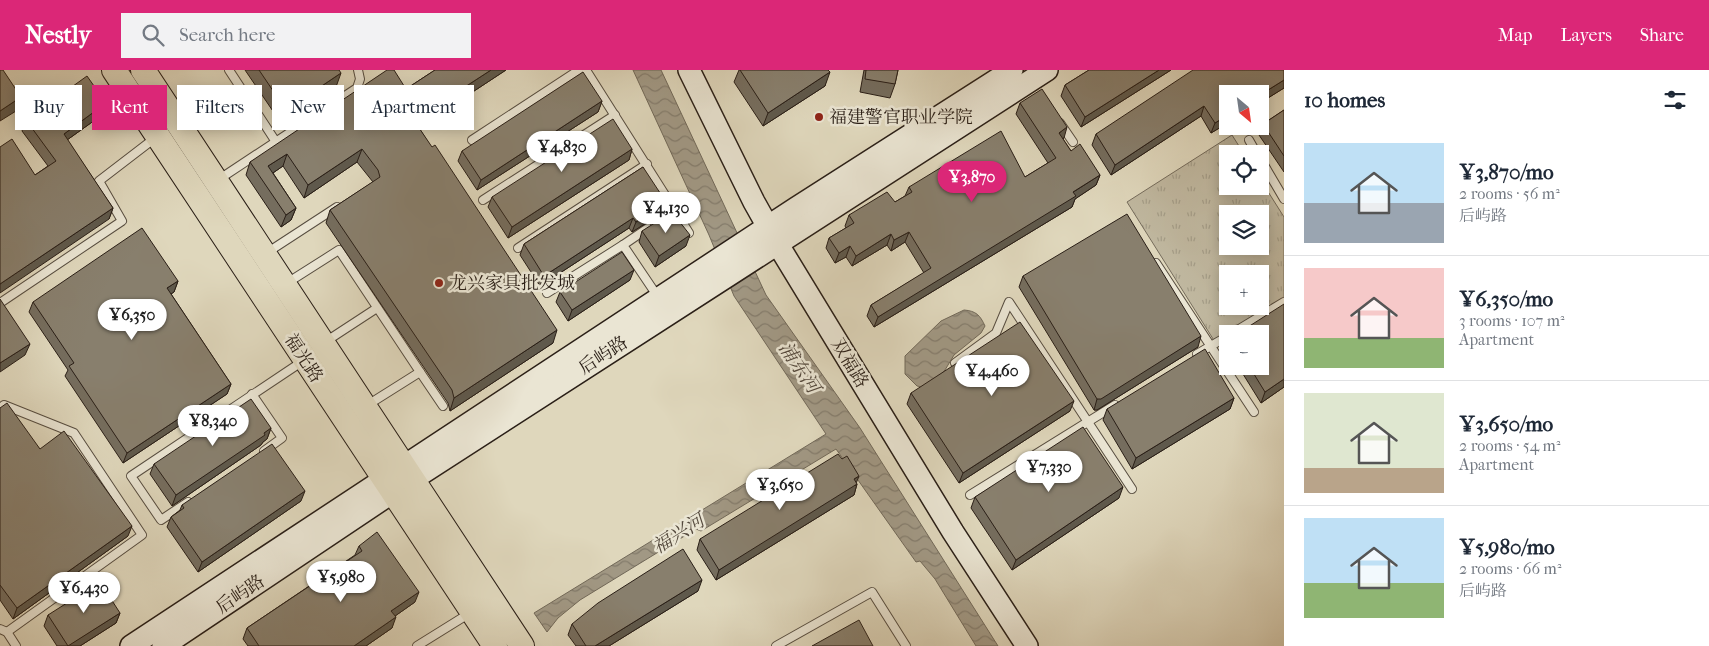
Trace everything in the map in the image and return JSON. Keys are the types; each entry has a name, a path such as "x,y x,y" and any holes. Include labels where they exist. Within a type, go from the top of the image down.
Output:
{"main road":[{"name":"福光路","path":"114,70 305,360 398,479 522,646"},
{"name":"福光路","path":"143,70 364,407 398,479 472,612 495,646"},
{"name":"双福路","path":"689,70 773,235 953,532 1027,646"},
{"path":"713,274 773,235 1012,70"},
{"path":"773,235 1039,79"},
{"name":"后屿路","path":"163,646 398,479 659,299 713,274"},
{"name":"后屿路","path":"131,646 398,479 713,274"}],"lane":[{"path":"229,70 276,142"},
{"path":"216,181 357,88 360,79 358,70"},
{"path":"472,140 578,70"},
{"path":"586,70 689,233"},
{"path":"483,200 615,115"},
{"path":"1058,119 1073,142"},
{"path":"0,303 122,221 99,181 158,135"},
{"path":"1249,140 1252,145"},
{"path":"518,248 647,164"},
{"path":"1269,174 1284,200"},
{"path":"264,255 345,202"},
{"path":"668,216 675,211"},
{"path":"547,293 653,226"},
{"path":"623,245 659,299"},
{"path":"284,285 339,250 443,406"},
{"path":"1152,256 1254,412"},
{"path":"955,363 996,333 1009,302 1132,490"},
{"path":"1246,325 1284,302"},
{"path":"322,344 378,308"},
{"path":"1186,361 1219,341"},
{"path":"193,498 161,520 130,476 305,360"},
{"path":"364,407 420,372"},
{"path":"252,394 282,438 258,455"},
{"path":"970,495 1120,401"},
{"path":"0,408 4,405 74,433 142,535 3,630 16,646"},
{"path":"776,646 872,592 906,646"},
{"path":"417,646 472,612"}],"green space":[{"path":"1232,135 1238,145 1219,145 1219,195 1269,195 1269,193 1284,217 1284,299 1269,308 1269,265 1219,265 1219,315 1258,315 1242,325 1219,325 1219,340 1215,342 1127,202"}],"water":[{"path":"633,70 661,70 766,295 860,428 998,646 976,646 935,579 920,561 916,562 836,449 701,531 696,529 580,600 558,618 547,632 534,613 826,434 734,296 709,235"},
{"path":"964,310 972,311 981,319 985,326 981,333 954,355 945,370 936,379 922,387 917,386 905,374 905,356 941,321"}],"building":[{"path":"0,70 3,70 15,88 15,101 0,111"},
{"path":"259,70 339,70 341,73 323,85 272,85 272,89"},
{"name":"龙兴家具批发城","path":"387,70 394,70 403,85 365,85"},
{"name":"龙兴家具批发城","path":"435,70 491,70 468,85 412,85"},
{"path":"740,70 828,70 830,72 768,113"},
{"path":"866,70 898,70 895,84 865,79"},
{"path":"1089,70 1159,70 1085,117 1065,85"},
{"path":"1193,70 1284,70 1284,80 1269,89 1269,85 1219,85 1219,121 1215,123 1204,106 1115,165 1096,134"},
{"path":"583,72 602,101 481,180 462,151"},
{"path":"87,76 93,85 92,113 82,121 82,85 75,85"},
{"path":"1042,89 1067,127 1059,133 1071,151 1080,144 1100,175 1073,192 1076,196 878,317 871,305 931,268 909,232 894,240 891,234 856,256 850,246 839,253 829,238 854,223 849,215 887,192 895,202 912,192 909,187 1001,131 1025,177 1056,158 1020,103"},
{"name":"龙兴家具批发城","path":"354,92 354,130 420,130 432,147 435,145 557,330 454,398 452,390 330,210 380,177 378,170 362,149 308,185 287,154 268,166 296,208 286,215 250,162 298,130 344,130 344,99"},
{"path":"1284,110 1284,156 1269,133 1269,120"},
{"path":"613,119 632,149 512,227 492,197"},
{"path":"33,130 69,130 64,134 113,208 0,284 0,147 12,139 35,175 56,161"},
{"path":"643,167 666,202 636,222 633,218 544,276 524,244"},
{"path":"672,212 690,235 659,256 642,231"},
{"path":"1127,214 1201,336 1101,399 1097,399 1023,276"},
{"path":"142,228 178,281 167,288 231,384 127,453 69,366 74,363 33,302"},
{"path":"622,252 634,270 572,310 560,292"},
{"path":"0,299 30,344 0,363"},
{"path":"1284,304 1284,379 1265,392 1255,375 1269,375 1269,325 1251,325"},
{"path":"1020,322 1074,401 963,473 911,393"},
{"path":"1205,349 1234,398 1136,458 1107,409"},
{"path":"251,399 271,428 264,433 265,435 176,495 154,464"},
{"path":"7,403 40,449 64,431 132,526 17,608 0,585 0,408"},
{"path":"1083,427 1123,487 1016,560 975,497"},
{"path":"272,444 305,491 202,562 171,517 184,508 182,505"},
{"path":"838,454 842,459 847,456 859,476 854,479 857,484 719,570 700,539"},
{"path":"377,532 419,592 391,611 396,617 354,646 259,646 247,628 362,551 359,546"},
{"path":"683,549 702,580 595,646 586,646 572,624 598,603"},
{"path":"100,582 120,613 68,646 48,615"},
{"path":"859,620 873,646 812,646"}],"place":[{"name":"福建警官职业学院","path":"819,117"},
{"name":"龙兴家具批发城","path":"439,283"}],"water label":[{"name":"浦东河","path":"800,367"},
{"name":"福兴河","path":"678,533"}]}
